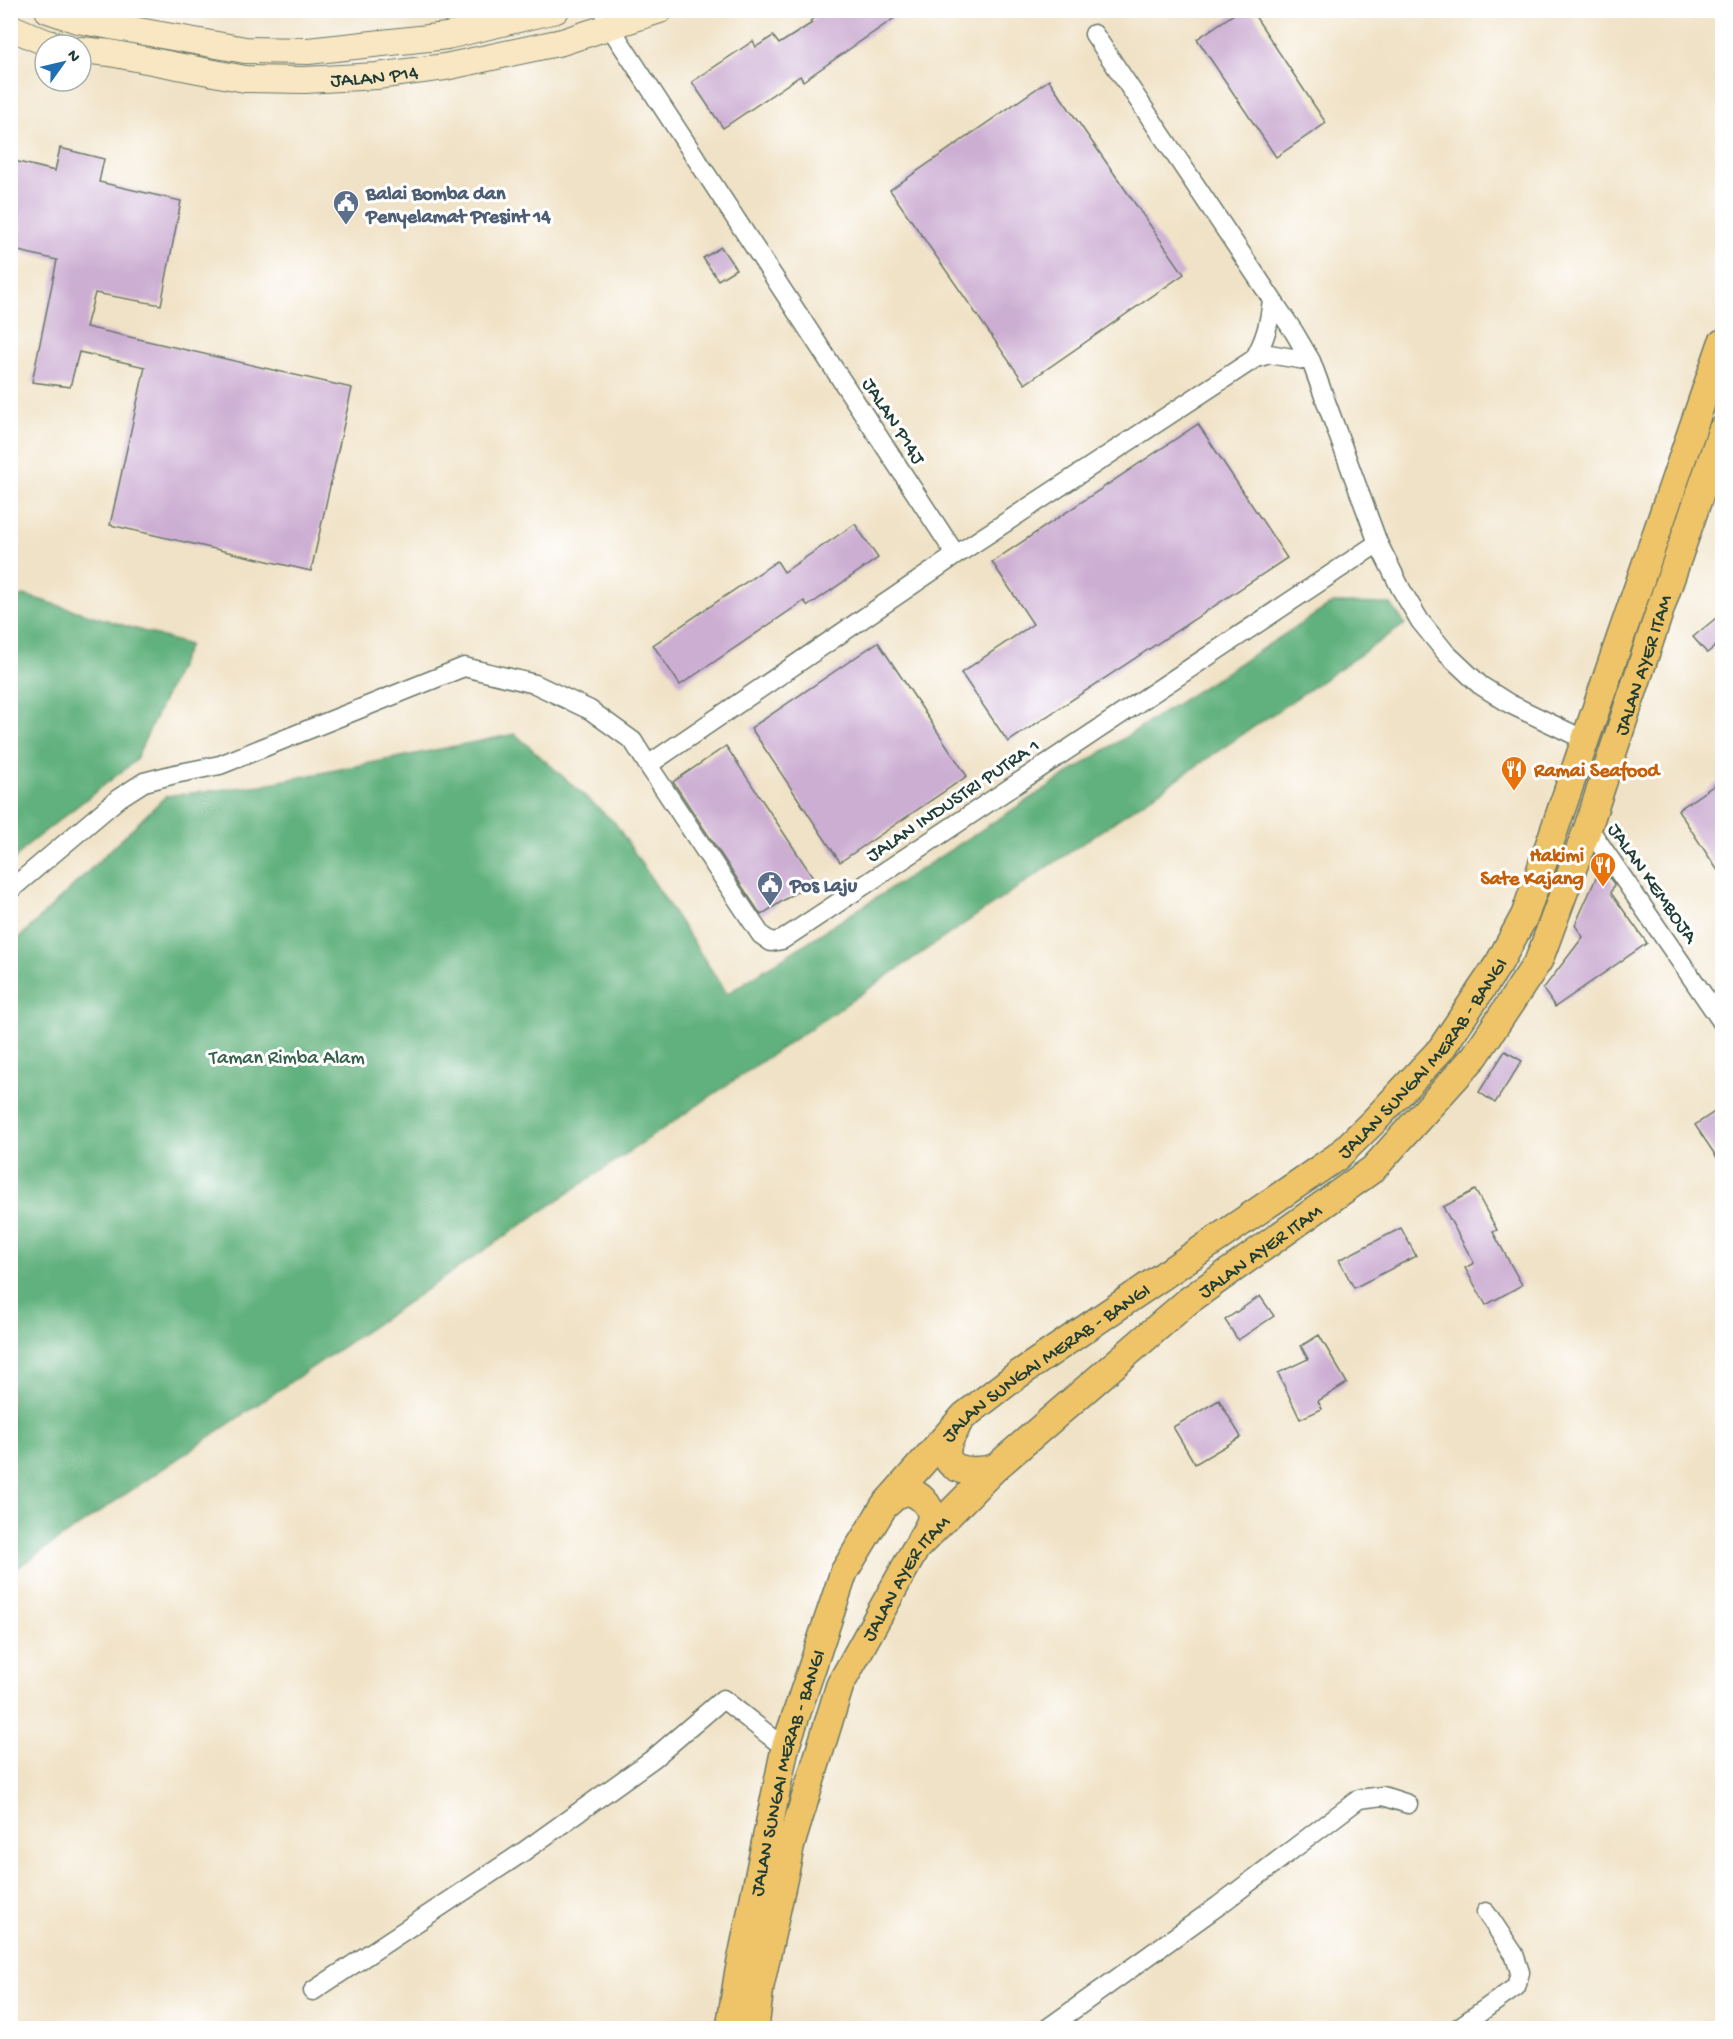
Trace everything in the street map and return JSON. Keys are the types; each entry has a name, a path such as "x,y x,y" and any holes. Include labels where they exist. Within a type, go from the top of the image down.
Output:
{"main road":[{"name":"JALAN P14","path":"48,10 77,20 245,50 308,51 447,36 556,10"},
{"name":"JALAN P14","path":"93,51 245,79 305,80 377,76 445,67 562,42 607,19 660,10"},
{"path":"10,27 33,37"},
{"name":"JALAN AYER ITAM","path":"1559,817 1722,343"},
{"name":"JALAN AYER ITAM","path":"755,2028 760,1986 790,1844 840,1685 916,1548 995,1467 1188,1300 1373,1168 1475,1056 1539,960 1588,827 1722,430"},
{"name":"JALAN SUNGAI MERAB - BANGI","path":"730,2028 738,1977 785,1748 844,1572 884,1506 964,1416 1016,1376 1337,1157 1374,1121 1441,1048 1499,963 1525,915 1559,817"},
{"path":"964,1416 950,1437 947,1447 952,1465 970,1472 995,1467"},
{"path":"884,1506 897,1495 908,1492 919,1496 926,1504 931,1513 930,1523 916,1548"}],"street":[{"name":"JALAN P14J","path":"607,19 956,555"},
{"path":"1094,34 1311,361 1378,543 1420,621 1446,653 1480,685 1510,704 1585,740"},
{"path":"1254,359 1264,342 1272,300"},
{"path":"648,765 956,555 1254,359 1269,354 1311,361"},
{"name":"JALAN INDUSTRI PUTRA 1","path":"10,890 119,798 144,782 220,765 464,667 535,684 590,710 633,741 761,935 771,942 782,940 1378,543"},
{"name":"JALAN KEMBOJA","path":"1588,827 1722,1022"},
{"path":"313,1991 523,1852 654,1758 723,1699 785,1748"},
{"path":"1048,2028 1218,1906 1359,1799 1383,1796 1408,1804"},
{"path":"1458,2028 1516,1987 1520,1972 1514,1954 1486,1912"}],"green space":[{"path":"24,595 189,645 135,761 31,842 11,863 11,600"},
{"name":"Taman Rimba Alam","path":"1333,603 1391,604 1405,624 11,1572 11,946 166,796 261,785 515,734 615,823 727,994"}],"building":[{"path":"826,10 906,10 803,81 800,76 723,128 692,82 753,41 756,47 773,36 779,44 812,23 810,21"},
{"path":"1240,10 1251,10 1326,123 1276,157 1197,39"},
{"path":"1049,80 1184,274 1025,384 890,190"},
{"path":"60,148 104,159 99,182 181,201 161,305 95,293 86,327 352,388 311,571 110,525 145,367 79,352 70,387 32,382 57,260 10,249 10,160 55,171"},
{"path":"721,247 736,269 718,280 703,258"},
{"path":"1198,424 1287,558 1008,742 961,673 1033,624 992,562"},
{"path":"855,524 878,558 808,606 804,601 680,685 653,645 777,561 784,572"},
{"path":"1722,613 1722,641 1707,653 1693,637"},
{"path":"878,642 967,776 840,862 751,728"},
{"path":"726,746 815,880 761,915 673,782"},
{"path":"1722,780 1722,877 1678,810"},
{"path":"1600,869 1614,884 1611,893 1647,943 1555,1007 1543,989 1583,937 1575,925"},
{"path":"1505,1051 1522,1061 1495,1103 1479,1092"},
{"path":"1722,1107 1722,1165 1695,1125"},
{"path":"1475,1190 1497,1230 1493,1232 1522,1285 1486,1305 1465,1268 1474,1263 1443,1207"},
{"path":"1401,1228 1416,1256 1354,1288 1339,1260"},
{"path":"1260,1296 1274,1316 1238,1340 1225,1320"},
{"path":"1319,1335 1347,1383 1318,1401 1322,1409 1300,1419 1278,1373 1308,1359 1301,1346"},
{"path":"1219,1400 1241,1437 1195,1464 1173,1427"}],"place":[{"name":"Balai Bomba dan Penyelamat Presint 14","path":"346,226"},
{"name":"Ramai Seafood","path":"1514,792"},
{"name":"Hakimi Sate Kajang","path":"1603,888"},
{"name":"Pos Laju","path":"770,907"}]}
